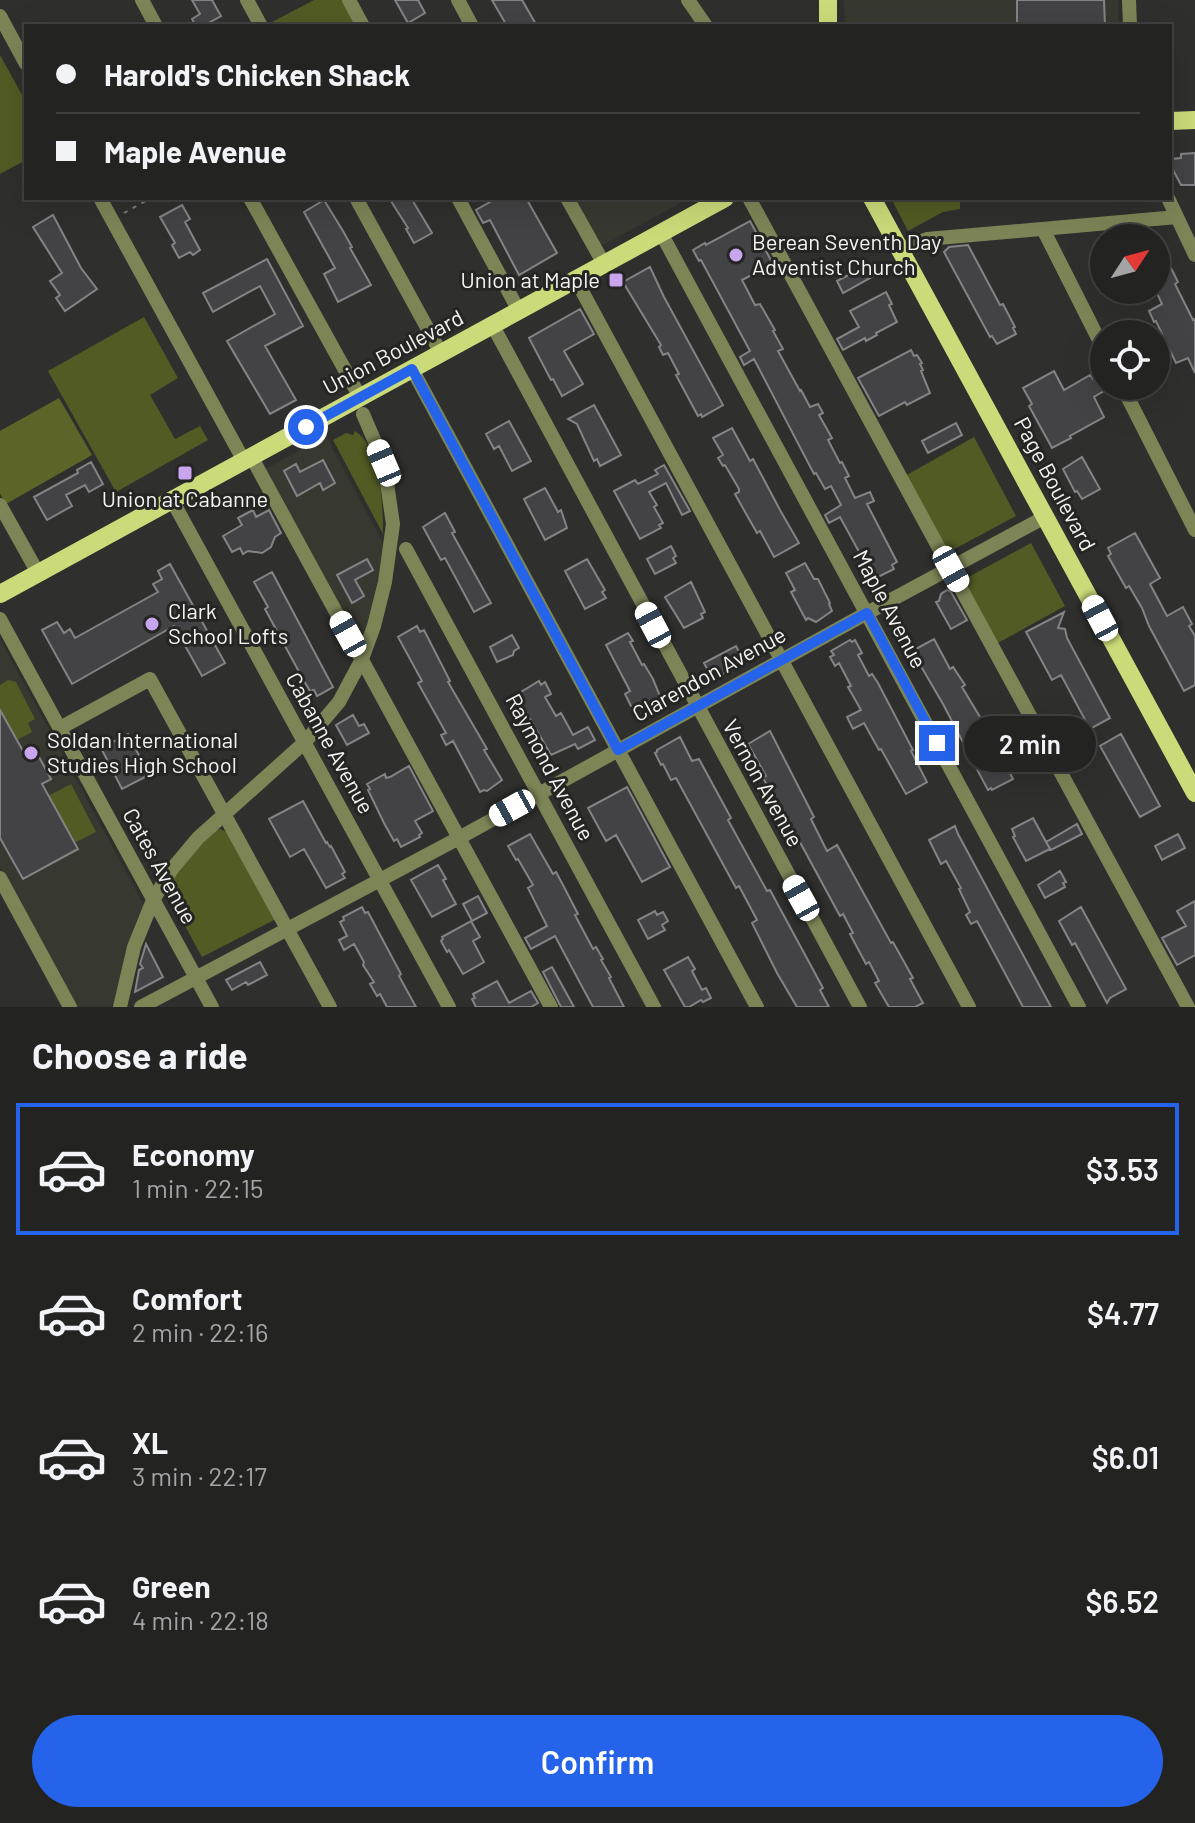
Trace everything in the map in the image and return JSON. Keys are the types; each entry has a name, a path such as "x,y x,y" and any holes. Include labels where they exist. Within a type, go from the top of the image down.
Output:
{"main road":[{"path":"828,0 828,24"},
{"path":"1172,121 1195,120"},
{"name":"Union Boulevard","path":"0,594 247,458 362,406 412,369 721,200"},
{"name":"Page Boulevard","path":"873,200 1195,793"}],"street":[{"path":"142,0 155,24"},
{"path":"247,0 260,24"},
{"path":"349,0 362,24"},
{"path":"458,0 471,24"},
{"path":"688,0 705,24"},
{"path":"1129,0 1130,24"},
{"path":"0,16 24,60"},
{"path":"101,200 362,659 551,1007"},
{"path":"120,1007 134,947 153,900 198,838 305,742 339,702 362,659 385,582 393,524 384,463 362,406 251,200"},
{"path":"357,200 441,353"},
{"path":"459,200 519,311"},
{"path":"568,200 604,264"},
{"path":"750,200 1188,1007"},
{"path":"1169,200 1191,239 1195,255"},
{"path":"900,249 927,239 1177,217"},
{"path":"1043,229 1090,322"},
{"name":"Maple Avenue","path":"661,233 1079,1007"},
{"path":"576,280 969,1007"},
{"name":"Vernon Avenue","path":"493,326 860,1007"},
{"path":"412,369 757,1007"},
{"path":"1129,400 1195,530"},
{"name":"Cabanne Avenue","path":"172,500 449,1007"},
{"path":"0,505 38,573"},
{"name":"Clarendon Avenue","path":"141,1007 459,838 1045,517"},
{"name":"Raymond Avenue","path":"406,549 654,1007"},
{"name":"Cates Avenue","path":"0,619 212,1007"},
{"path":"60,728 150,679 330,1007"},
{"path":"0,878 70,1007"}],"path":[{"path":"123,213 147,200"}],"shaded area":[{"path":"844,0 1118,0 1119,24 845,24"},
{"path":"575,200 686,200 603,245"},
{"path":"326,436 385,547 369,623 359,641 264,470"},
{"name":"Soldan International Studies High School","path":"0,639 144,905 126,950 114,1007 75,1007 0,867"}],"green space":[{"path":"314,0 342,0 355,24 273,24"},
{"path":"0,55 24,98 24,161 0,174"},
{"path":"892,200 960,200 960,209 943,212 908,231"},
{"path":"144,317 178,378 150,395 175,439 200,426 208,440 116,492 48,371"},
{"path":"59,398 92,455 6,504 0,494 0,431"},
{"path":"355,431 364,439 375,463 381,493 383,534 333,440 346,433 353,435"},
{"path":"974,437 1016,516 947,553 905,476"},
{"path":"1031,543 1065,606 996,644 963,580"},
{"path":"8,680 16,682 35,719 28,723 32,732 17,740 0,710 0,685"},
{"path":"71,784 96,832 74,843 48,796"},
{"path":"214,830 229,833 278,918 202,957 166,891 186,860"}],"building":[{"path":"192,0 212,0 221,16 207,24 195,24 192,19 200,14"},
{"path":"395,0 418,0 425,13 408,23"},
{"path":"492,0 522,0 536,24 506,24"},
{"path":"1017,0 1104,0 1105,24 1017,24"},
{"path":"1195,153 1195,185 1181,185 1172,168 1172,159 1181,158 1181,154"},
{"path":"324,200 371,285 338,302 324,274 335,268 304,212"},
{"path":"390,200 412,200 432,233 414,243"},
{"path":"494,200 527,200 557,253 519,275 490,220 483,223 476,210"},
{"path":"182,205 190,219 185,222 200,250 179,258 172,245 175,243 160,217"},
{"path":"53,215 81,268 97,289 65,311 56,298 60,295 50,281 62,273 33,227"},
{"path":"750,221 773,264 742,280 755,305 760,304 775,330 783,349 778,351 800,391 810,407 818,404 823,413 819,415 832,438 828,440 849,476 845,478 855,498 870,492 874,501 867,504 897,562 892,565 894,569 876,578 840,517 829,523 825,515 841,505 831,486 825,489 814,474 754,359 744,365 740,357 750,351 693,250"},
{"path":"968,245 1015,327 1016,334 997,344 990,337 944,252 949,247"},
{"path":"267,259 303,326 265,346 296,400 270,414 227,341 275,314 260,286 213,312 203,293"},
{"path":"871,263 877,274 843,293 837,281"},
{"path":"1170,266 1178,282 1175,284 1195,319 1195,373 1188,358 1176,363 1170,350 1170,320 1153,320 1149,311 1162,304 1170,304"},
{"path":"650,267 723,405 702,417 701,414 698,416 676,375 679,374 668,353 663,355 661,345 623,282"},
{"path":"886,292 897,322 866,341 865,338 843,350 837,339 859,327 850,311"},
{"path":"580,309 594,334 564,351 583,384 562,396 529,338"},
{"path":"911,350 922,363 921,371 930,393 879,416 858,378"},
{"path":"1054,371 1064,390 1090,375 1090,400 1096,400 1104,417 1052,448 1029,406 1032,404 1023,388"},
{"path":"594,405 621,455 600,466 597,459 594,461 577,424 568,419"},
{"path":"509,421 531,461 512,471 499,446 494,449 486,434"},
{"path":"956,423 962,435 928,453 922,441"},
{"path":"732,428 750,461 753,459 799,543 774,557 735,494 739,489 718,458 723,455 713,438"},
{"path":"1082,457 1100,489 1082,499 1063,469"},
{"path":"323,460 335,483 323,490 320,483 297,496 284,471 296,464 300,472"},
{"path":"91,462 103,484 89,492 85,485 66,495 72,506 47,520 34,497 78,473 77,470"},
{"path":"664,465 690,511 682,515 666,483 649,492 663,523 659,525 661,528 640,539 614,491 635,480 638,484 658,474 655,470"},
{"path":"545,488 558,512 561,510 567,528 545,540 524,499"},
{"path":"253,510 256,517 269,510 281,533 262,553 248,551 243,554 240,548 232,552 223,536 242,525 238,518"},
{"path":"445,513 455,532 452,533 491,603 474,612 445,558 441,560 423,527"},
{"path":"1135,533 1160,578 1150,584 1167,616 1183,607 1192,624 1189,626 1195,636 1195,685 1184,691 1142,608 1129,586 1126,588 1108,556 1111,554 1108,548"},
{"path":"671,546 676,563 655,574 647,559"},
{"path":"367,559 373,570 355,580 364,596 352,603 337,575"},
{"path":"587,559 605,590 602,592 606,598 585,609 565,571"},
{"path":"805,563 814,579 818,579 832,611 816,622 806,620 791,592 795,590 786,573"},
{"name":"Clark School Lofts","path":"170,564 225,663 202,676 174,626 72,684 42,630 57,622 64,633 70,629 75,638 158,592 153,584 162,579 158,571"},
{"path":"272,572 333,687 317,696 304,681 254,582"},
{"path":"691,582 705,612 701,614 703,618 684,628 665,597"},
{"path":"947,590 967,620 951,629 936,602"},
{"path":"1064,612 1058,628 1065,629 1110,718 1090,729 1061,675 1052,680 1026,632"},
{"path":"417,626 420,632 424,630 448,682 502,780 487,791 480,792 453,741 446,745 441,735 446,733 418,683 422,681 398,637"},
{"path":"628,633 660,696 642,708 631,706 625,694 630,691 606,645"},
{"path":"512,635 519,648 513,655 497,662 490,647"},
{"path":"934,639 950,669 953,667 965,685 962,687 1013,779 992,790 988,790 912,651"},
{"path":"855,640 862,653 858,655 869,676 872,674 878,683 927,782 906,794 864,723 853,729 847,717 861,710 839,663 835,666 830,657 834,655 831,651"},
{"path":"736,646 740,654 737,665 712,678 704,663"},
{"path":"539,681 541,685 545,682 551,694 545,697 556,716 561,713 573,735 588,727 595,740 578,749 575,744 551,755 516,695"},
{"name":"Soldan International Studies High School","path":"0,710 28,760 38,755 51,779 42,784 78,849 23,879 0,838"},
{"path":"353,715 359,726 364,724 369,733 347,745 336,725"},
{"path":"770,731 814,817 811,819 827,851 837,845 913,978 910,979 923,1003 915,1007 889,1007 875,983 879,981 869,962 866,964 843,914 840,916 788,823 748,744"},
{"path":"128,734 149,775 122,789 101,748"},
{"path":"1121,734 1160,806 1140,817 1100,746"},
{"path":"680,737 692,761 699,759 731,818 728,820 823,988 820,990 829,1007 797,1007 752,923 757,920 739,886 736,888 676,778 671,780 661,765 655,753 657,750"},
{"path":"409,766 433,811 415,821 422,833 420,837 401,847 384,823 367,784 385,774 386,778 390,777"},
{"path":"627,787 670,867 642,882 616,835 606,841 588,808"},
{"path":"303,801 345,872 342,874 345,878 326,888 304,849 290,857 269,819"},
{"path":"1033,818 1050,849 1026,861 1012,829"},
{"path":"1077,824 1082,834 1051,850 1046,842"},
{"path":"955,826 1051,1007 1023,1007 977,921 971,924 966,915 970,912 961,888 946,861 941,864 929,840"},
{"path":"530,834 553,874 556,872 593,949 596,947 603,959 624,1007 593,1007 555,936 531,949 525,938 547,926 528,888 533,885 508,846"},
{"path":"1178,834 1185,848 1162,860 1155,846"},
{"path":"438,865 456,904 432,917 411,880"},
{"path":"1060,871 1066,882 1063,883 1065,887 1045,898 1038,885"},
{"path":"478,896 487,913 472,921 463,904"},
{"path":"1195,901 1195,955 1177,965 1162,938 1186,926 1177,911"},
{"path":"362,907 365,913 368,912 416,1007 387,1007 370,984 374,982 354,944 344,950 339,940 347,936 340,922 344,920 343,917"},
{"path":"1081,907 1126,989 1107,1003 1075,943 1072,945 1059,921"},
{"path":"655,911 657,915 663,912 668,921 662,925 665,930 648,939 638,920"},
{"path":"471,921 480,937 473,941 484,962 463,974 441,941 442,937"},
{"path":"146,944 163,977 135,992 139,970 143,968 140,964"},
{"path":"688,957 702,990 706,988 711,998 685,1007 664,970"},
{"path":"260,962 267,975 232,990 226,980"},
{"path":"552,967 574,1007 561,1007 543,972"},
{"path":"497,981 509,1003 531,991 538,1003 531,1007 476,1007 473,994"}],"place":[{"name":"Berean Seventh Day Adventist Church","path":"736,255"},
{"name":"Union at Maple","path":"616,280"},
{"name":"Union at Cabanne","path":"185,473"},
{"name":"Clark School Lofts","path":"152,624"},
{"name":"Soldan International Studies High School","path":"31,753"}],"route":[{"path":"306,427 412,369 618,750 867,613 937,743"}]}
